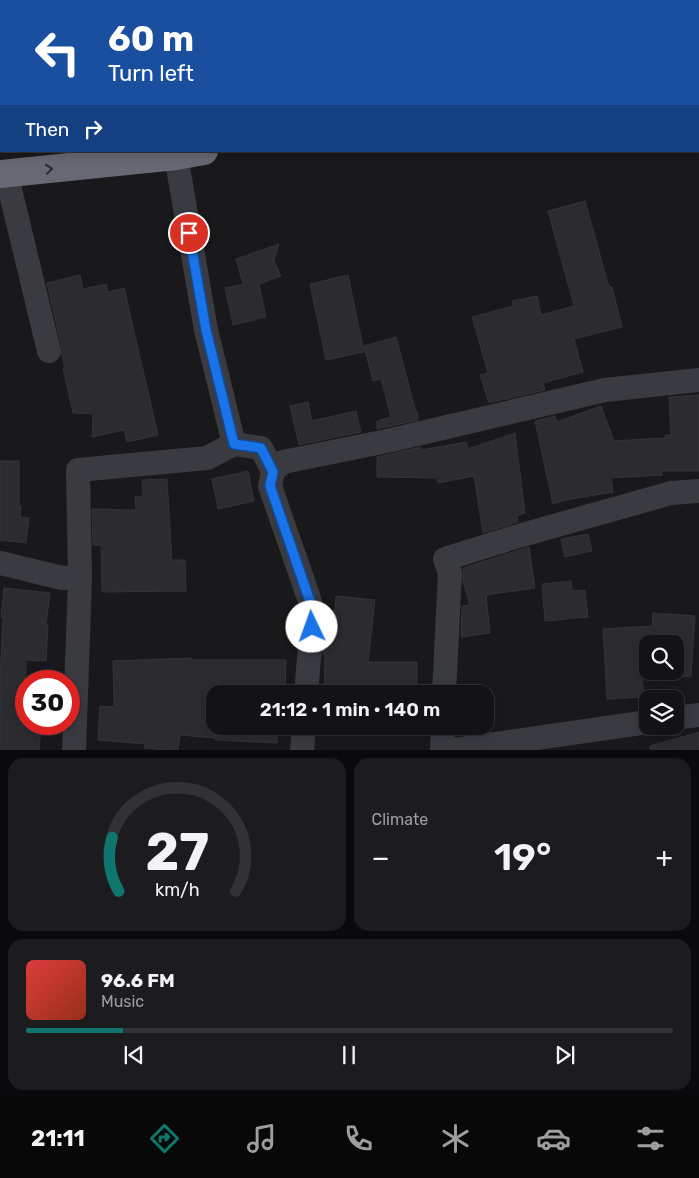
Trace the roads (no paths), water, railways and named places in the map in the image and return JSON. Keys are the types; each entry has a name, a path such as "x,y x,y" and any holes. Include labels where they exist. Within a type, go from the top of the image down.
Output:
{"highway":[{"path":"3,174 198,152"}],"street":[{"path":"176,156 206,330 234,444"},
{"path":"3,174 49,351"},
{"path":"307,685 313,610 270,486 273,472 283,462 605,390 699,380"},
{"path":"74,750 80,578 78,470 207,458 234,444 261,448 273,472"},
{"path":"444,685 450,573 445,559 671,493 699,491"},
{"path":"0,563 62,578 80,578"},
{"path":"684,717 699,715"},
{"path":"446,750 639,723"},
{"path":"302,750 303,735"},
{"path":"442,750 443,735"}]}
